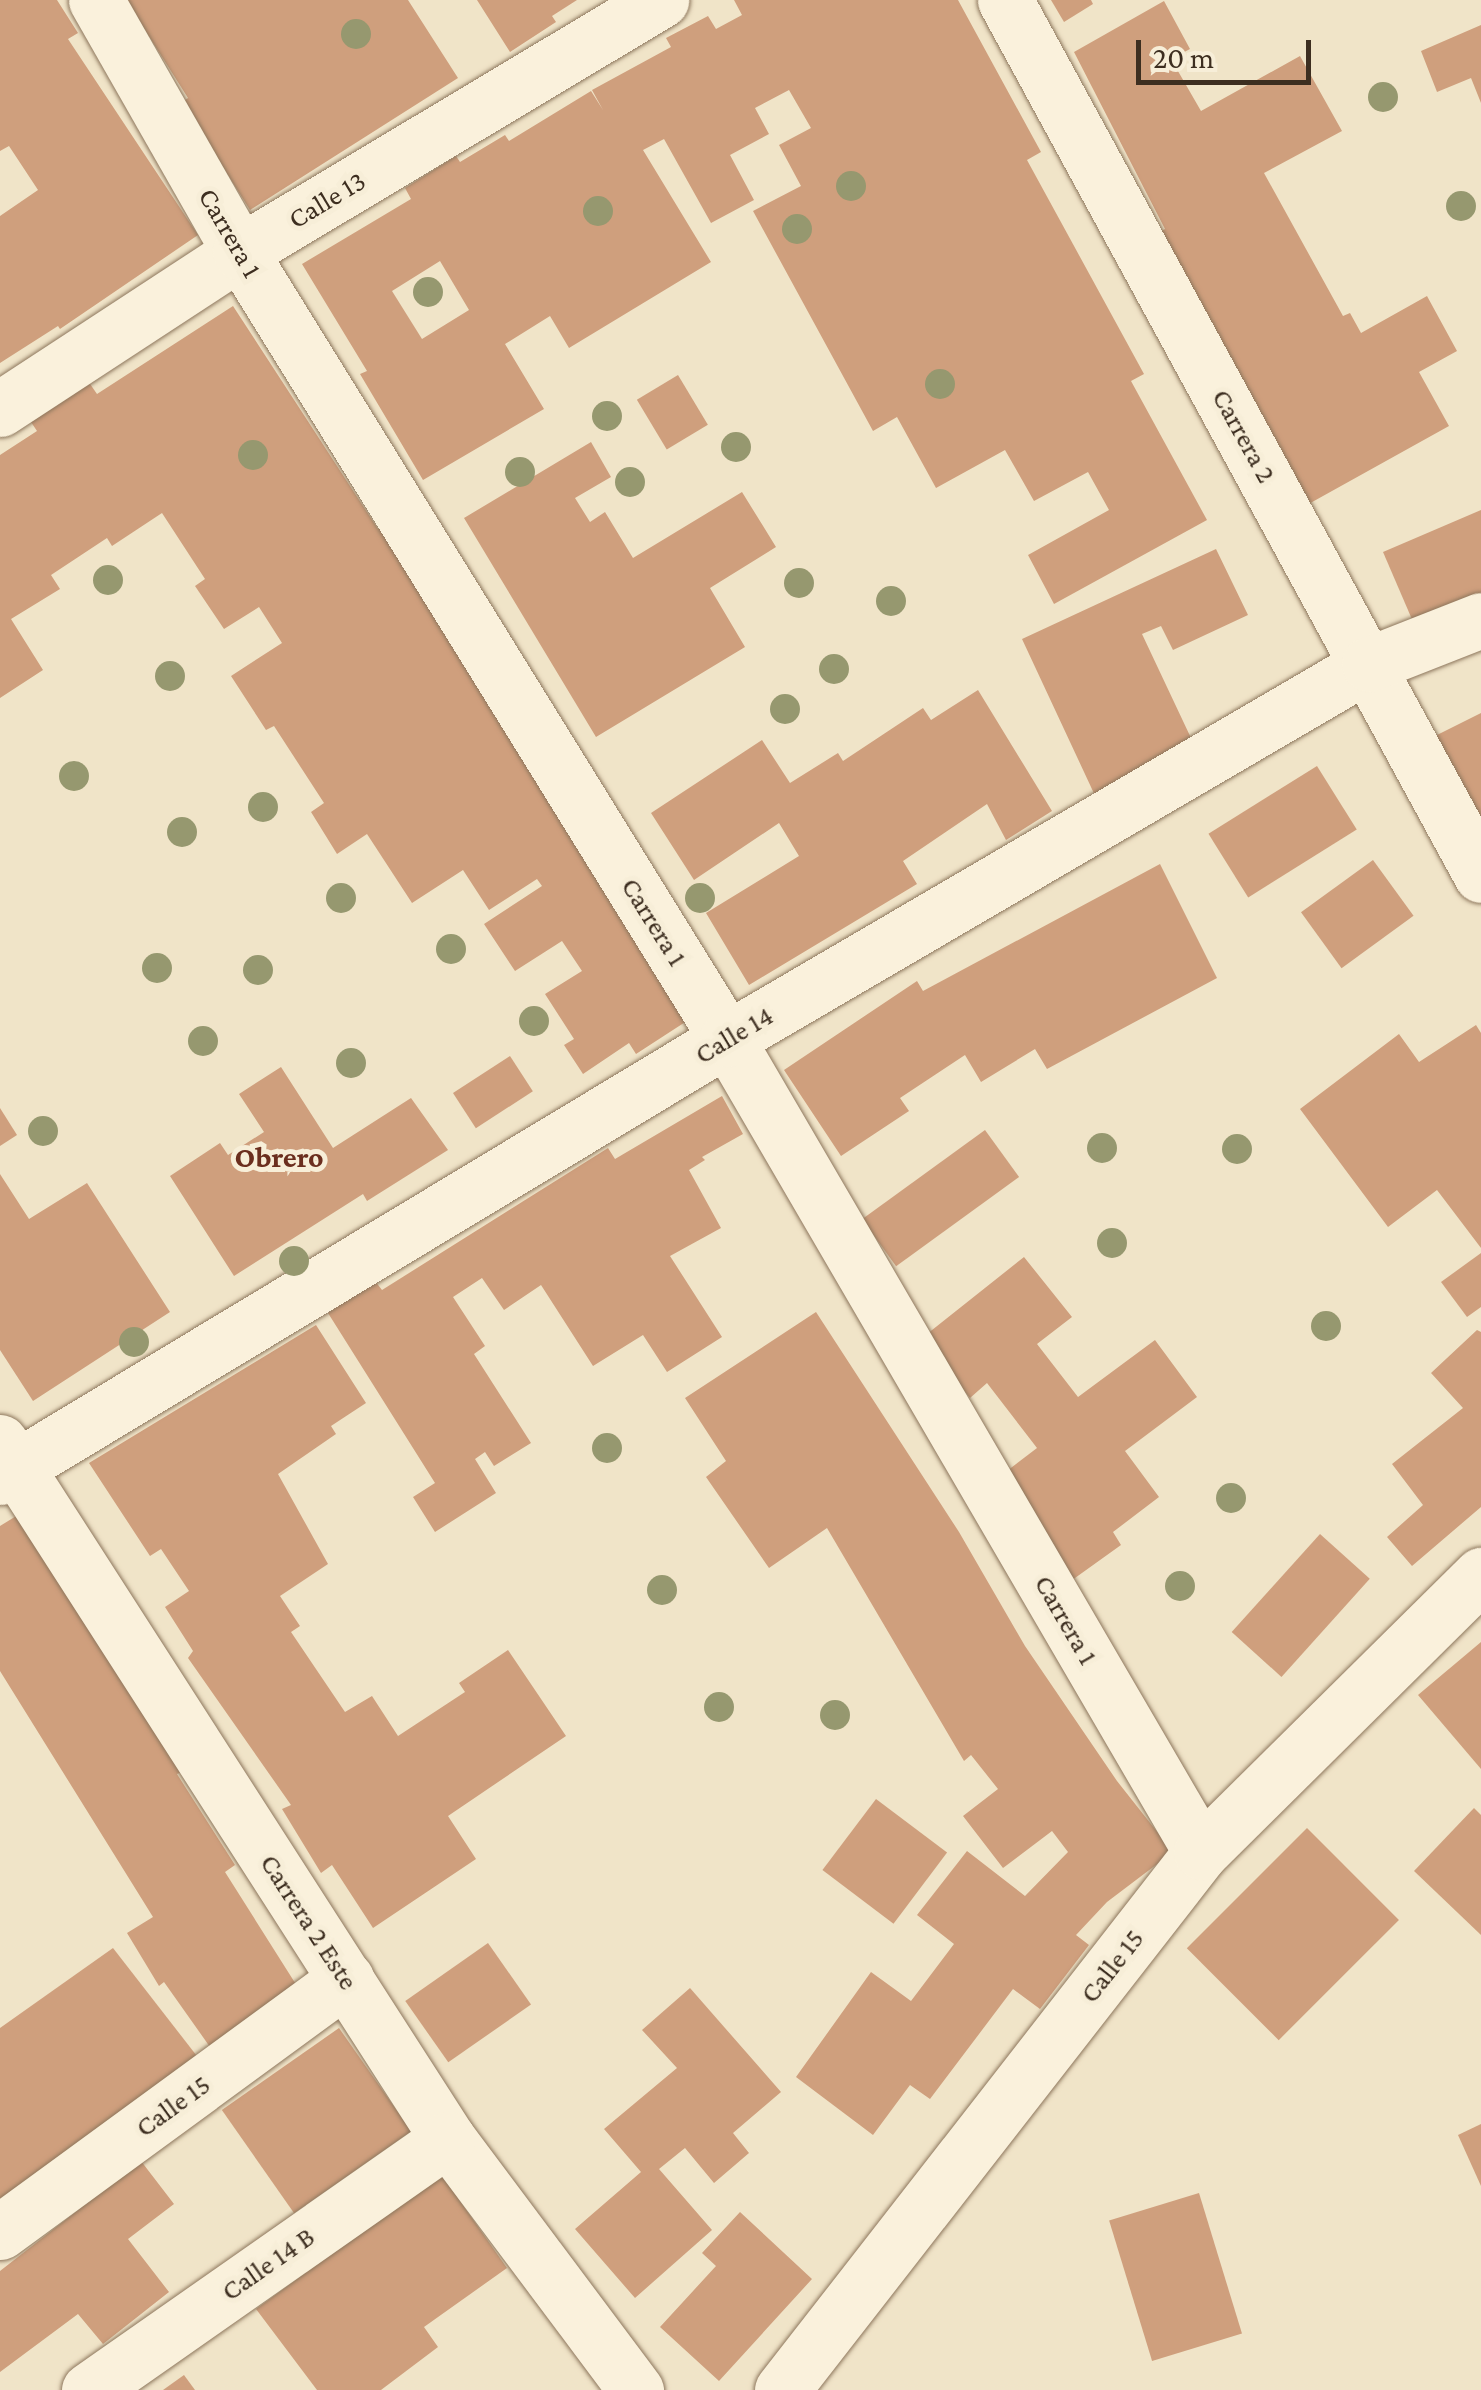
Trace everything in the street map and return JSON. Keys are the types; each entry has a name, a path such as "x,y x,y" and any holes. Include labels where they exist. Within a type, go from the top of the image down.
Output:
{"street":[{"name":"Carrera 1","path":"96,0 240,252 726,1039 1202,1852"},
{"name":"Calle 13","path":"0,409 240,252 661,0"},
{"name":"Carrera 2","path":"1004,0 1481,875"},
{"name":"Calle 14","path":"6,1461 1369,664 1481,620"},
{"name":"Carrera 2 Este","path":"6,1461 448,2139 636,2390"},
{"name":"Calle 15","path":"782,2390 1202,1852 1481,1575"},
{"name":"Calle 15","path":"0,2232 346,1979"},
{"name":"Calle 14 B","path":"90,2390 448,2139"}],"building":[{"path":"0,0 57,0 78,33 68,39 198,235 60,329 58,326 0,363 0,216 38,190 9,146 0,151"},
{"path":"126,0 408,0 458,78 250,210 182,102 188,98"},
{"path":"477,0 577,0 552,16 556,22 510,52"},
{"path":"734,0 958,0 1041,152 1027,160 1144,374 1131,381 1207,520 1054,604 1028,555 1109,510 1088,472 1034,501 1005,450 936,488 897,417 873,431 753,211 801,186 779,145 811,128 789,90 755,108 769,134 730,155 754,200 711,223 664,139 643,150 711,262 569,348 550,316 505,344 544,409 423,480 360,374 367,371 302,264 411,199 405,188 456,156 460,162 505,135 509,141 591,91 603,110 592,90 671,47 666,38 708,16 716,29 742,15","holes":["440,261 469,310 422,339 392,291"]},
{"path":"1051,0 1091,0 1093,4 1064,22"},
{"path":"1164,1 1190,49 1171,59 1201,111 1300,56 1342,131 1264,173 1343,316 1350,313 1361,333 1427,296 1457,351 1419,372 1449,426 1287,516 1148,238 1165,229 1074,52"},
{"path":"1481,25 1481,103 1471,78 1437,92 1421,51"},
{"path":"233,306 378,529 385,525 693,1017 636,1054 629,1043 583,1074 564,1045 574,1039 545,994 582,971 562,941 515,971 484,924 542,886 537,879 489,910 463,870 412,903 367,834 337,854 311,812 324,803 274,726 266,730 231,676 282,643 259,607 224,629 195,586 205,579 162,513 112,546 107,538 51,575 60,589 11,619 43,670 0,698 0,455 37,431 29,419 88,381 97,394"},
{"path":"678,375 708,425 667,449 637,400"},
{"path":"591,442 611,477 575,498 590,522 605,512 633,558 742,492 776,547 710,588 745,647 596,737 464,518"},
{"path":"1481,510 1481,595 1414,624 1383,552"},
{"path":"1216,549 1248,615 1173,650 1161,626 1142,634 1199,755 1098,802 1022,639"},
{"path":"978,690 1052,811 1006,840 987,804 903,861 917,884 749,985 706,913 799,856 779,823 694,880 651,813 762,740 790,783 838,753 843,761 923,708 931,720"},
{"path":"1481,713 1481,827 1435,736"},
{"path":"1317,766 1357,830 1248,897 1208,834"},
{"path":"1373,860 1414,916 1342,968 1301,912"},
{"path":"1160,864 1217,978 1047,1069 1035,1049 981,1082 965,1055 900,1098 909,1111 841,1156 784,1070 917,981 923,991"},
{"path":"1476,1025 1481,1033 1481,1248 1437,1190 1388,1227 1300,1109 1399,1034 1419,1062"},
{"path":"510,1056 533,1091 476,1128 453,1093"},
{"path":"281,1067 333,1148 411,1098 448,1150 367,1201 363,1194 234,1276 170,1176 220,1143 228,1155 264,1132 239,1094"},
{"path":"722,1096 743,1134 702,1157 705,1160 689,1170 721,1228 670,1256 722,1337 667,1372 643,1335 593,1366 541,1285 504,1310 482,1278 453,1297 485,1346 474,1354 531,1443 494,1466 485,1452 475,1459 496,1493 435,1532 413,1497 435,1483 328,1313 375,1281 382,1290 608,1148 615,1159"},
{"path":"0,1108 17,1135 0,1146"},
{"path":"985,1130 1019,1177 896,1266 862,1219"},
{"path":"0,1174 29,1219 87,1183 170,1312 33,1401 0,1350"},
{"path":"1481,1253 1481,1307 1467,1317 1441,1282"},
{"path":"1024,1257 1072,1317 1037,1344 1078,1397 1155,1340 1197,1397 1125,1451 1159,1497 1113,1532 1121,1545 1068,1583 994,1481 1037,1448 987,1383 970,1398 922,1338"},
{"path":"816,1312 959,1532 1025,1646 1117,1781 1173,1852 1107,1902 1076,1935 1089,1945 1040,2009 1013,1989 930,2099 910,2085 873,2135 796,2077 871,1972 911,2001 954,1944 917,1915 967,1851 1025,1896 1068,1852 1052,1831 1003,1868 963,1816 998,1789 971,1755 964,1761 827,1528 769,1568 706,1477 726,1461 685,1398"},
{"path":"316,1325 366,1403 331,1426 336,1434 278,1474 328,1564 280,1596 300,1626 291,1632 345,1712 372,1696 398,1736 465,1692 459,1683 508,1650 566,1736 448,1816 476,1859 373,1928 332,1865 321,1873 282,1809 291,1805 188,1658 193,1651 165,1607 189,1591 161,1549 150,1556 89,1463"},
{"path":"1477,1330 1481,1332 1481,1507 1412,1566 1387,1537 1423,1505 1392,1464 1463,1408 1431,1373"},
{"path":"26,1510 182,1772 177,1774 235,1865 225,1872 297,1986 210,2047 164,1982 159,1986 127,1933 153,1917 0,1671 0,1526"},
{"path":"1320,1534 1370,1579 1281,1677 1232,1632"},
{"path":"1481,1642 1481,1769 1418,1695"},
{"path":"876,1799 947,1853 894,1924 822,1870"},
{"path":"1474,1808 1481,1815 1481,1935 1414,1871"},
{"path":"1307,1828 1399,1920 1279,2040 1187,1948"},
{"path":"488,1943 531,2004 448,2062 405,2001"},
{"path":"113,1948 200,2060 0,2215 0,2028"},
{"path":"690,1988 781,2092 733,2133 749,2153 714,2183 685,2148 659,2169 712,2230 635,2298 575,2229 641,2172 604,2129 677,2068 642,2030"},
{"path":"339,2028 411,2131 294,2213 222,2110"},
{"path":"1481,2124 1481,2186 1458,2135"},
{"path":"141,2161 174,2204 128,2239 169,2292 103,2344 78,2314 0,2372 0,2271"},
{"path":"441,2174 507,2268 424,2327 438,2347 381,2390 317,2390 256,2309"},
{"path":"1199,2193 1242,2334 1152,2361 1109,2220"},
{"path":"740,2212 812,2279 719,2381 660,2327 716,2266 702,2253"},
{"path":"184,2375 195,2390 163,2390"}],"district":[{"name":"Obrero","path":"279,1157"}]}
